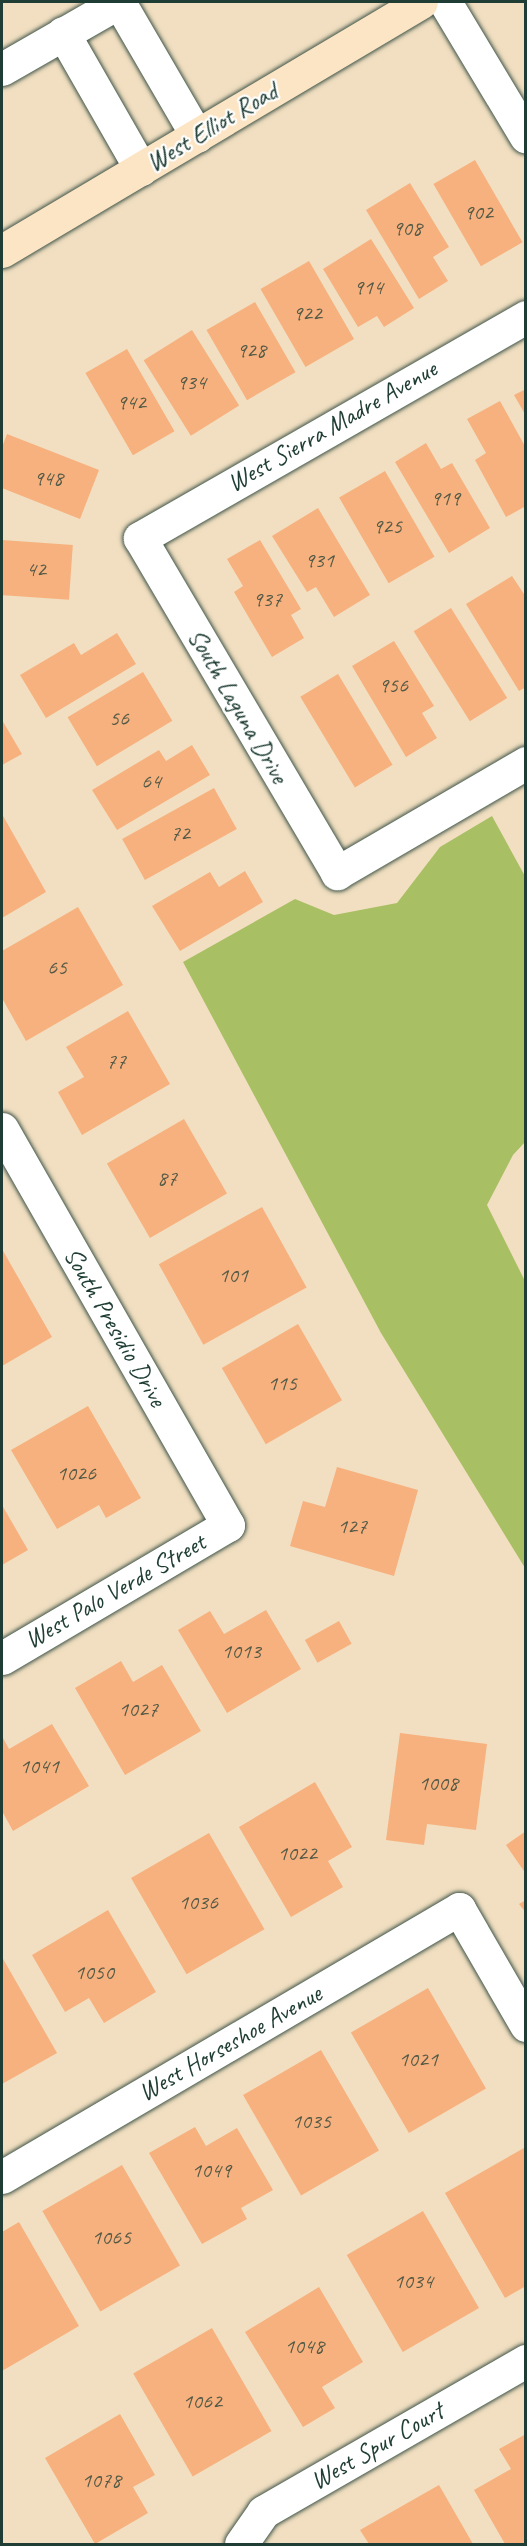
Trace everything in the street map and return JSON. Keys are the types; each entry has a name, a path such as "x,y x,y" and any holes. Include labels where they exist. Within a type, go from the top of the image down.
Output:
{"main road":[{"name":"West Elliot Road","path":"2,251 421,2"}],"street":[{"path":"2,69 119,2 197,136"},
{"path":"445,2 525,137"},
{"path":"63,33 141,169"},
{"name":"West Sierra Madre Avenue","path":"140,538 525,317"},
{"name":"South Laguna Drive","path":"140,538 337,873 525,762"},
{"name":"South Presidio Drive","path":"4,1138 228,1525"},
{"name":"West Palo Verde Street","path":"2,1658 228,1525"},
{"name":"West Horseshoe Avenue","path":"2,2177 459,1909 525,2025"},
{"name":"West Spur Court","path":"241,2544 263,2512 525,2361"}],"green space":[{"path":"492,816 526,878 525,1142 513,1155 487,1205 525,1281 525,1568 381,1333 183,962 295,899 334,915 397,903 440,847"}],"building":[{"path":"475,160 522,242 481,266 433,184"},
{"path":"410,183 449,247 433,257 448,281 419,299 366,210"},
{"path":"371,239 414,308 384,327 377,316 358,327 323,269"},
{"path":"309,261 354,339 306,367 261,289"},
{"path":"255,302 296,372 247,400 207,330"},
{"path":"192,330 239,405 191,436 144,360"},
{"path":"127,349 175,431 133,455 85,373"},
{"path":"526,389 526,416 514,395"},
{"path":"500,401 526,448 526,506 506,517 475,460 486,453 467,419"},
{"path":"7,434 99,470 80,519 2,488 2,447"},
{"path":"426,443 441,469 452,463 490,528 449,553 395,462"},
{"path":"385,471 434,557 389,583 339,498"},
{"path":"318,508 370,595 334,617 316,587 307,592 272,536"},
{"path":"2,540 73,545 69,600 2,595"},
{"path":"260,540 301,609 291,615 304,638 272,657 234,592 243,586 227,559"},
{"path":"512,576 526,597 526,687 519,691 466,604"},
{"path":"451,608 507,698 470,721 414,631"},
{"path":"117,633 136,664 46,718 20,675 74,643 81,655"},
{"path":"394,641 434,706 422,713 437,738 406,757 352,666"},
{"path":"143,672 172,721 97,766 68,717"},
{"path":"338,674 393,765 355,788 300,697"},
{"path":"2,720 22,754 2,765"},
{"path":"192,745 210,775 117,830 92,790 159,750 166,761"},
{"path":"214,788 237,829 145,880 122,839"},
{"path":"2,814 46,892 2,918"},
{"path":"245,871 263,902 180,951 152,906 210,872 219,887"},
{"path":"78,907 123,985 26,1041 2,998 2,951"},
{"path":"128,1011 170,1084 82,1135 58,1092 84,1077 66,1047"},
{"path":"184,1119 227,1193 150,1238 107,1164"},
{"path":"262,1207 307,1287 203,1345 159,1264"},
{"path":"2,1249 52,1337 2,1366"},
{"path":"298,1324 342,1400 266,1444 222,1368"},
{"path":"88,1406 141,1498 106,1518 99,1505 57,1529 11,1450"},
{"path":"337,1467 418,1490 394,1576 290,1546 303,1501 325,1507"},
{"path":"2,1505 28,1550 2,1565"},
{"path":"266,1610 301,1669 227,1713 178,1630 210,1611 224,1634"},
{"path":"339,1621 352,1644 317,1663 305,1640"},
{"path":"121,1661 133,1682 162,1665 201,1731 125,1775 75,1688"},
{"path":"52,1724 89,1786 13,1831 2,1811 2,1736 9,1749"},
{"path":"400,1733 487,1744 476,1830 427,1824 424,1845 386,1840"},
{"path":"315,1782 352,1847 328,1861 343,1887 291,1917 239,1827"},
{"path":"526,1831 526,1874 506,1845"},
{"path":"209,1833 264,1929 187,1974 131,1878"},
{"path":"526,1900 526,1913 519,1904"},
{"path":"108,1910 156,1992 104,2023 89,1998 65,2012 32,1955"},
{"path":"2,1957 57,2053 2,2084"},
{"path":"428,1988 486,2088 409,2133 351,2032"},
{"path":"321,2050 379,2150 301,2195 243,2095"},
{"path":"195,2127 206,2146 237,2128 273,2190 241,2208 247,2219 202,2244 149,2153"},
{"path":"524,2148 526,2286 505,2298 445,2193"},
{"path":"122,2165 180,2265 100,2311 42,2211"},
{"path":"423,2211 479,2308 403,2352 347,2255"},
{"path":"19,2222 79,2326 2,2371 2,2232"},
{"path":"319,2287 363,2362 322,2387 335,2408 303,2427 245,2332"},
{"path":"212,2328 271,2431 193,2477 133,2374"},
{"path":"120,2414 155,2475 133,2487 148,2513 95,2544 45,2458"},
{"path":"526,2434 526,2544 505,2544 474,2490 511,2469 499,2449"},
{"path":"439,2485 473,2544 369,2544 360,2530"}]}
